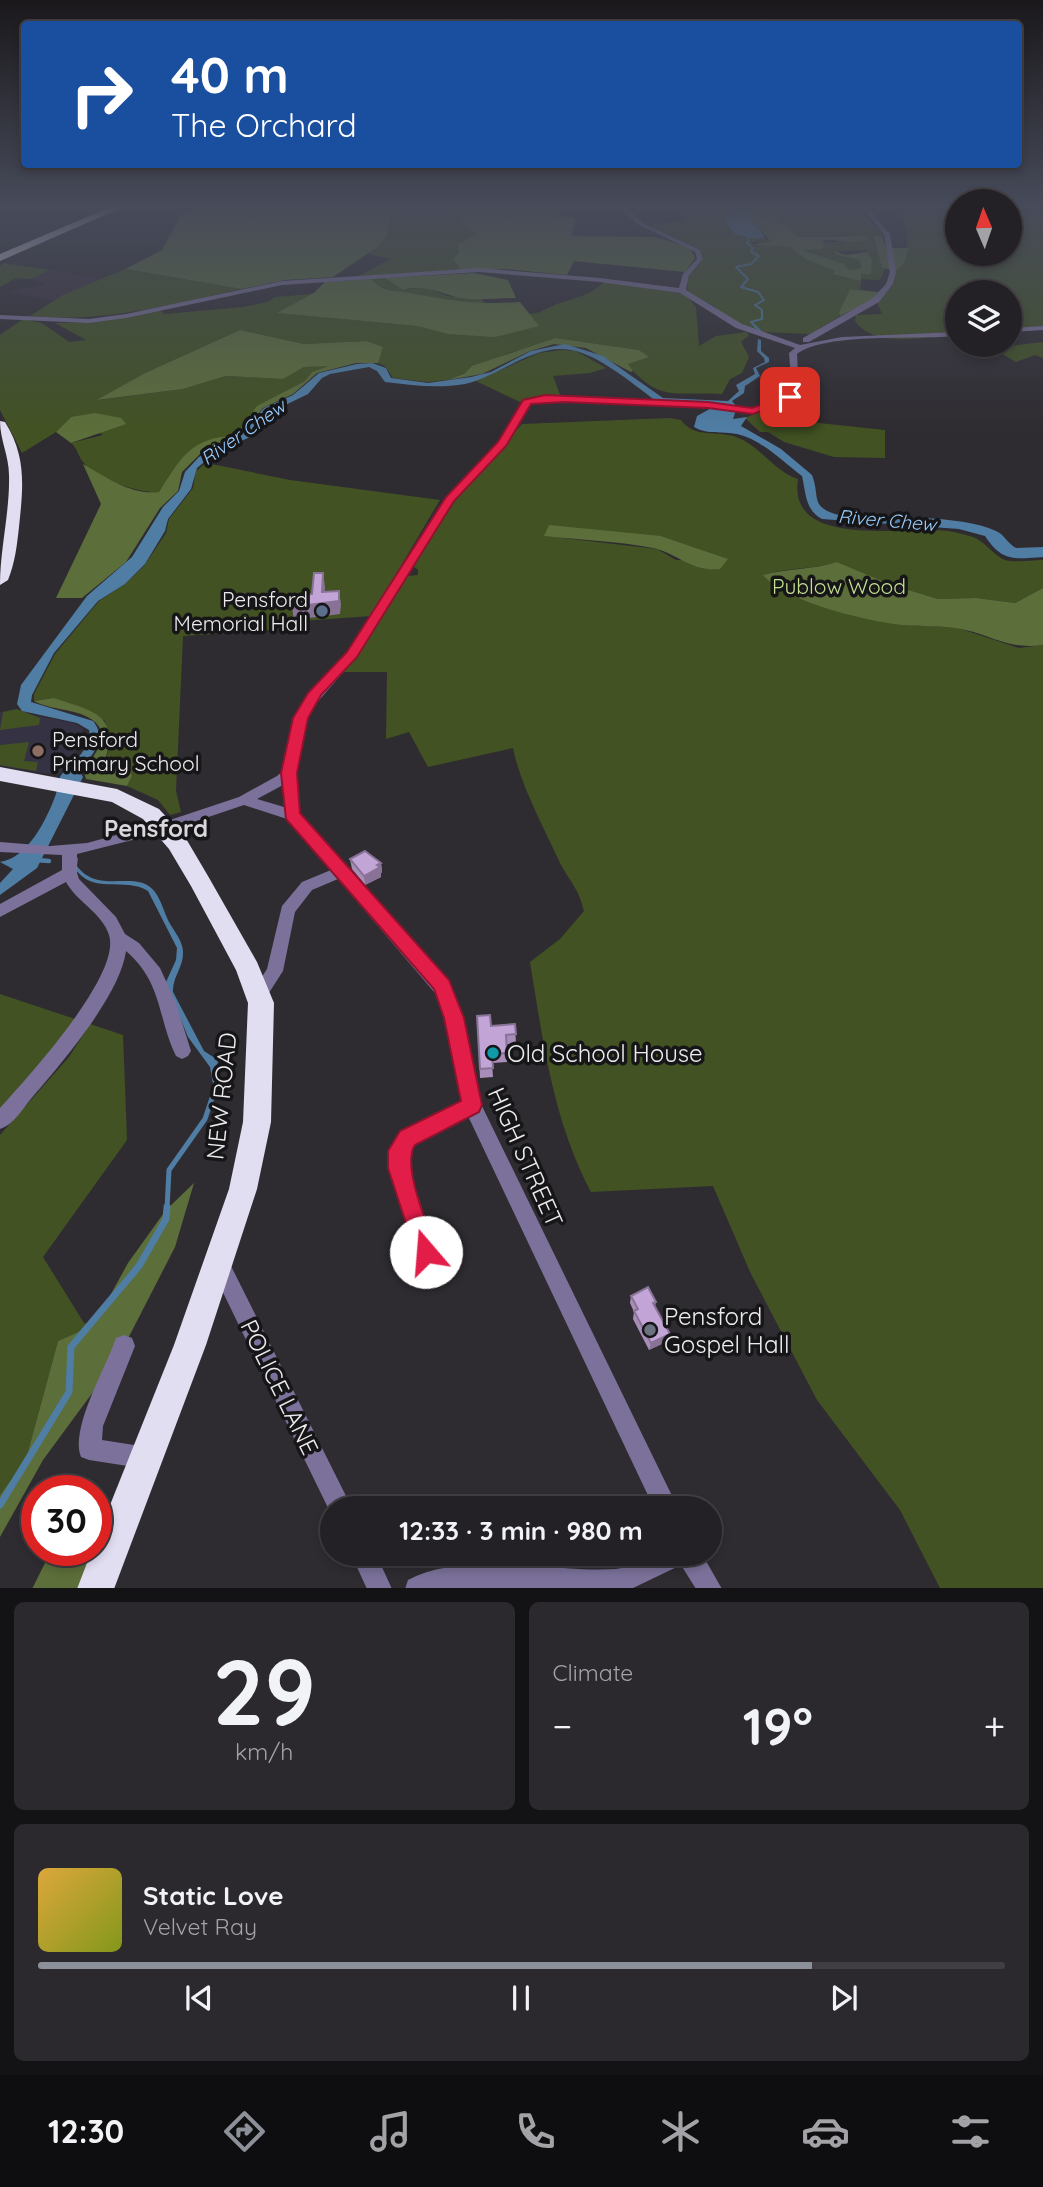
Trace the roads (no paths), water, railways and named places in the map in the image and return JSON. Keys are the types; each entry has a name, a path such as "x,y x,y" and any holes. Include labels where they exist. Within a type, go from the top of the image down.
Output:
{"highway":[{"path":"0,579 7,559 18,482 13,448 2,432"},
{"name":"NEW ROAD","path":"0,774 88,790 137,804 164,827 232,938 259,994 262,1029 257,1122 248,1169 219,1265 95,1588"}],"street":[{"path":"0,317 58,321 102,319 265,285 300,282"},
{"path":"621,282 681,291 739,326 800,345 832,339 945,335"},
{"path":"681,291 684,282"},
{"path":"244,800 292,815 289,773 301,718 308,704 353,654 450,499 502,444 527,402 545,398 708,405 747,411 771,405 796,391 793,353 800,345 876,300 887,282"},
{"path":"857,309 853,320 857,326 869,336 882,339"},
{"path":"1022,329 1043,328"},
{"path":"7,849 70,851 164,827 244,800 267,789 289,773"},
{"name":"HIGH STREET","path":"292,815 448,996 472,1105 660,1496"},
{"path":"70,851 69,873 72,882 109,920 119,938 138,950 158,978 182,1052"},
{"path":"259,994 275,971 288,910 307,887 342,871"},
{"path":"0,911 69,873"},
{"path":"0,1121 62,1051 106,982 119,938"},
{"path":"406,1269 421,1262 426,1252 399,1168 398,1151 407,1138 472,1105"},
{"name":"POLICE LANE","path":"219,1265 334,1496"},
{"path":"124,1346 92,1426 89,1449 147,1458"},
{"path":"369,1566 380,1588"},
{"path":"417,1588 428,1583 489,1577 619,1585 655,1566"},
{"path":"696,1566 710,1588"}],"water":[{"name":"River Chew","path":"758,339 761,340 761,351 769,358 769,362 756,368 760,376 745,386 744,393 732,401 737,407 733,419 747,417 741,426 781,449 812,475 820,506 843,516 942,519 981,526 999,532 1016,548 1043,547 1043,557 1003,555 985,536 959,529 822,519 809,506 802,476 771,452 746,437 694,427 697,416 717,405 657,402 605,364 571,350 544,351 478,380 445,386 385,382 377,371 369,367 330,374 322,378 308,394 269,413 254,435 214,454 197,468 191,489 168,519 165,531 145,564 125,584 98,601 54,653 31,702 93,721 99,741 80,772 83,777 37,868 0,895 0,883 13,869 0,862 19,853 35,836 52,804 61,776 81,754 89,737 89,730 77,723 22,711 17,704 21,685 87,596 132,557 163,507 179,491 185,472 199,457 238,436 264,408 293,395 319,373 357,364 372,363 386,368 391,378 428,383 491,372 531,351 565,344 603,356 663,398 728,401 739,391 736,385 755,374 753,368 765,362 757,351"},
{"path":"75,858 78,858 77,866 86,875 107,881 138,882 147,885 157,895 183,951 173,992 204,1051 218,1060 214,1090 210,1067 188,1037 166,982 176,960 177,948 148,891 129,885 90,881 81,876 74,867"}],"waterway":[{"path":"745,282 741,287 758,292 764,300 755,305 762,310 762,319 751,322 760,331"},
{"path":"36,860 49,861"},
{"path":"167,1209 169,1170 205,1119 216,1086"},
{"path":"0,1505 69,1392 71,1347 139,1266 166,1219 167,1207"}],"place":[{"name":"Pensford Memorial Hall","path":"322,611"},
{"name":"Pensford Primary School","path":"38,751"},
{"name":"Old School House","path":"493,1053"},
{"name":"Pensford Gospel Hall","path":"650,1330"}],"district":[{"name":"Pensford","path":"156,828"}],"park label":[{"name":"Publow Wood","path":"839,586"}]}
